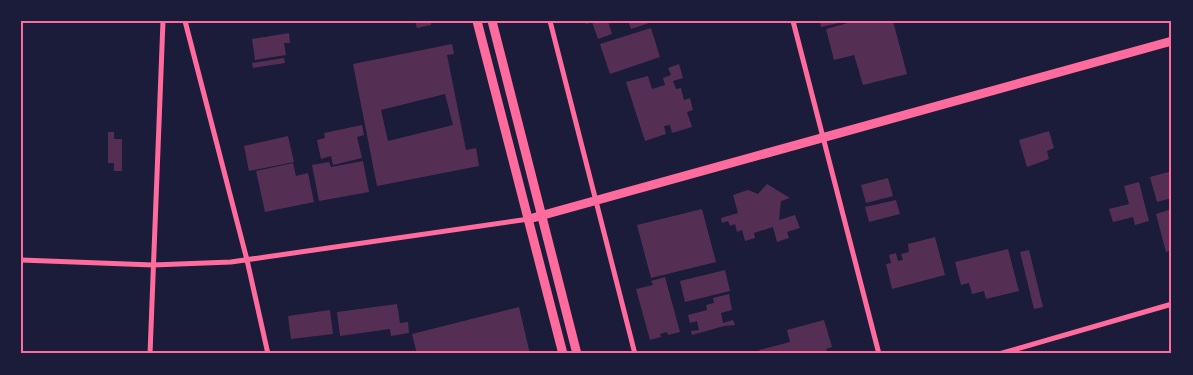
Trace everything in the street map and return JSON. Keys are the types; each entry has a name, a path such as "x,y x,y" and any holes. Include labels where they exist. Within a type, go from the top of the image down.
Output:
{"street":[{"path":"150,354 163,21"},
{"path":"185,21 247,260 268,354"},
{"path":"478,21 563,354"},
{"path":"492,21 576,354"},
{"path":"550,21 635,354"},
{"path":"793,21 879,354"},
{"path":"21,260 153,265 231,262 529,219 1172,40"},
{"path":"999,354 1172,304"}],"building":[{"path":"415,21 431,21 431,25 417,28"},
{"path":"585,21 608,21 612,34 598,39 592,22 586,24"},
{"path":"628,21 652,21 652,22 631,29"},
{"path":"820,21 843,21 843,22 821,27"},
{"path":"855,21 893,21 907,74 863,85 854,55 834,60 826,29"},
{"path":"651,28 660,57 610,74 600,44"},
{"path":"289,33 290,43 284,43 286,55 255,60 252,39"},
{"path":"452,44 454,54 447,55 466,150 476,148 479,166 377,186 353,64","holes":["445,94 453,125 388,141 381,110"]},
{"path":"284,58 285,63 253,68 252,63"},
{"path":"679,64 683,78 673,81 676,89 681,88 684,100 690,98 693,110 687,112 692,127 672,133 670,125 664,126 666,134 645,141 626,82 648,76 652,89 665,85 663,78 671,75 668,68"},
{"path":"362,125 364,135 357,137 362,158 333,165 331,156 321,159 317,140 325,138 324,133"},
{"path":"1049,131 1054,148 1047,151 1049,159 1027,167 1019,140"},
{"path":"108,132 114,132 114,139 122,139 122,171 114,171 114,163 108,163"},
{"path":"288,136 294,162 249,171 244,146"},
{"path":"363,161 369,192 319,201 312,165 329,162 331,167"},
{"path":"293,163 296,176 308,173 314,202 265,212 256,171"},
{"path":"1172,171 1172,198 1157,202 1150,177"},
{"path":"888,178 893,196 866,203 861,185"},
{"path":"1139,182 1149,221 1135,225 1133,217 1113,222 1109,209 1129,204 1124,186"},
{"path":"767,184 790,198 781,201 779,220 795,215 800,228 787,232 789,238 777,242 773,227 754,233 755,238 745,241 742,230 737,232 735,224 730,226 728,221 722,223 721,218 738,213 733,195 748,190 758,194"},
{"path":"896,200 900,214 869,222 865,207"},
{"path":"702,209 716,262 651,278 637,225"},
{"path":"1172,209 1172,250 1166,252 1156,214"},
{"path":"935,237 945,275 892,289 886,264 891,263 889,255 896,253 898,261 903,260 901,254 909,252 908,244"},
{"path":"1008,249 1019,291 986,299 984,291 972,294 969,283 961,285 955,262"},
{"path":"1029,250 1043,307 1034,309 1020,252"},
{"path":"725,270 730,291 685,302 680,281"},
{"path":"665,277 680,332 668,335 667,332 660,334 661,337 650,340 636,289 653,285 651,281"},
{"path":"729,294 732,310 721,313 723,323 733,320 735,325 724,326 692,335 691,331 699,330 697,321 690,323 688,315 707,310 706,305 714,303 713,298"},
{"path":"397,304 400,323 408,322 409,333 391,336 390,329 340,336 337,312"},
{"path":"519,307 530,354 417,354 412,334"},
{"path":"330,310 333,334 291,339 288,316"},
{"path":"824,320 832,347 826,349 828,354 760,354 759,350 790,342 787,330"}]}
